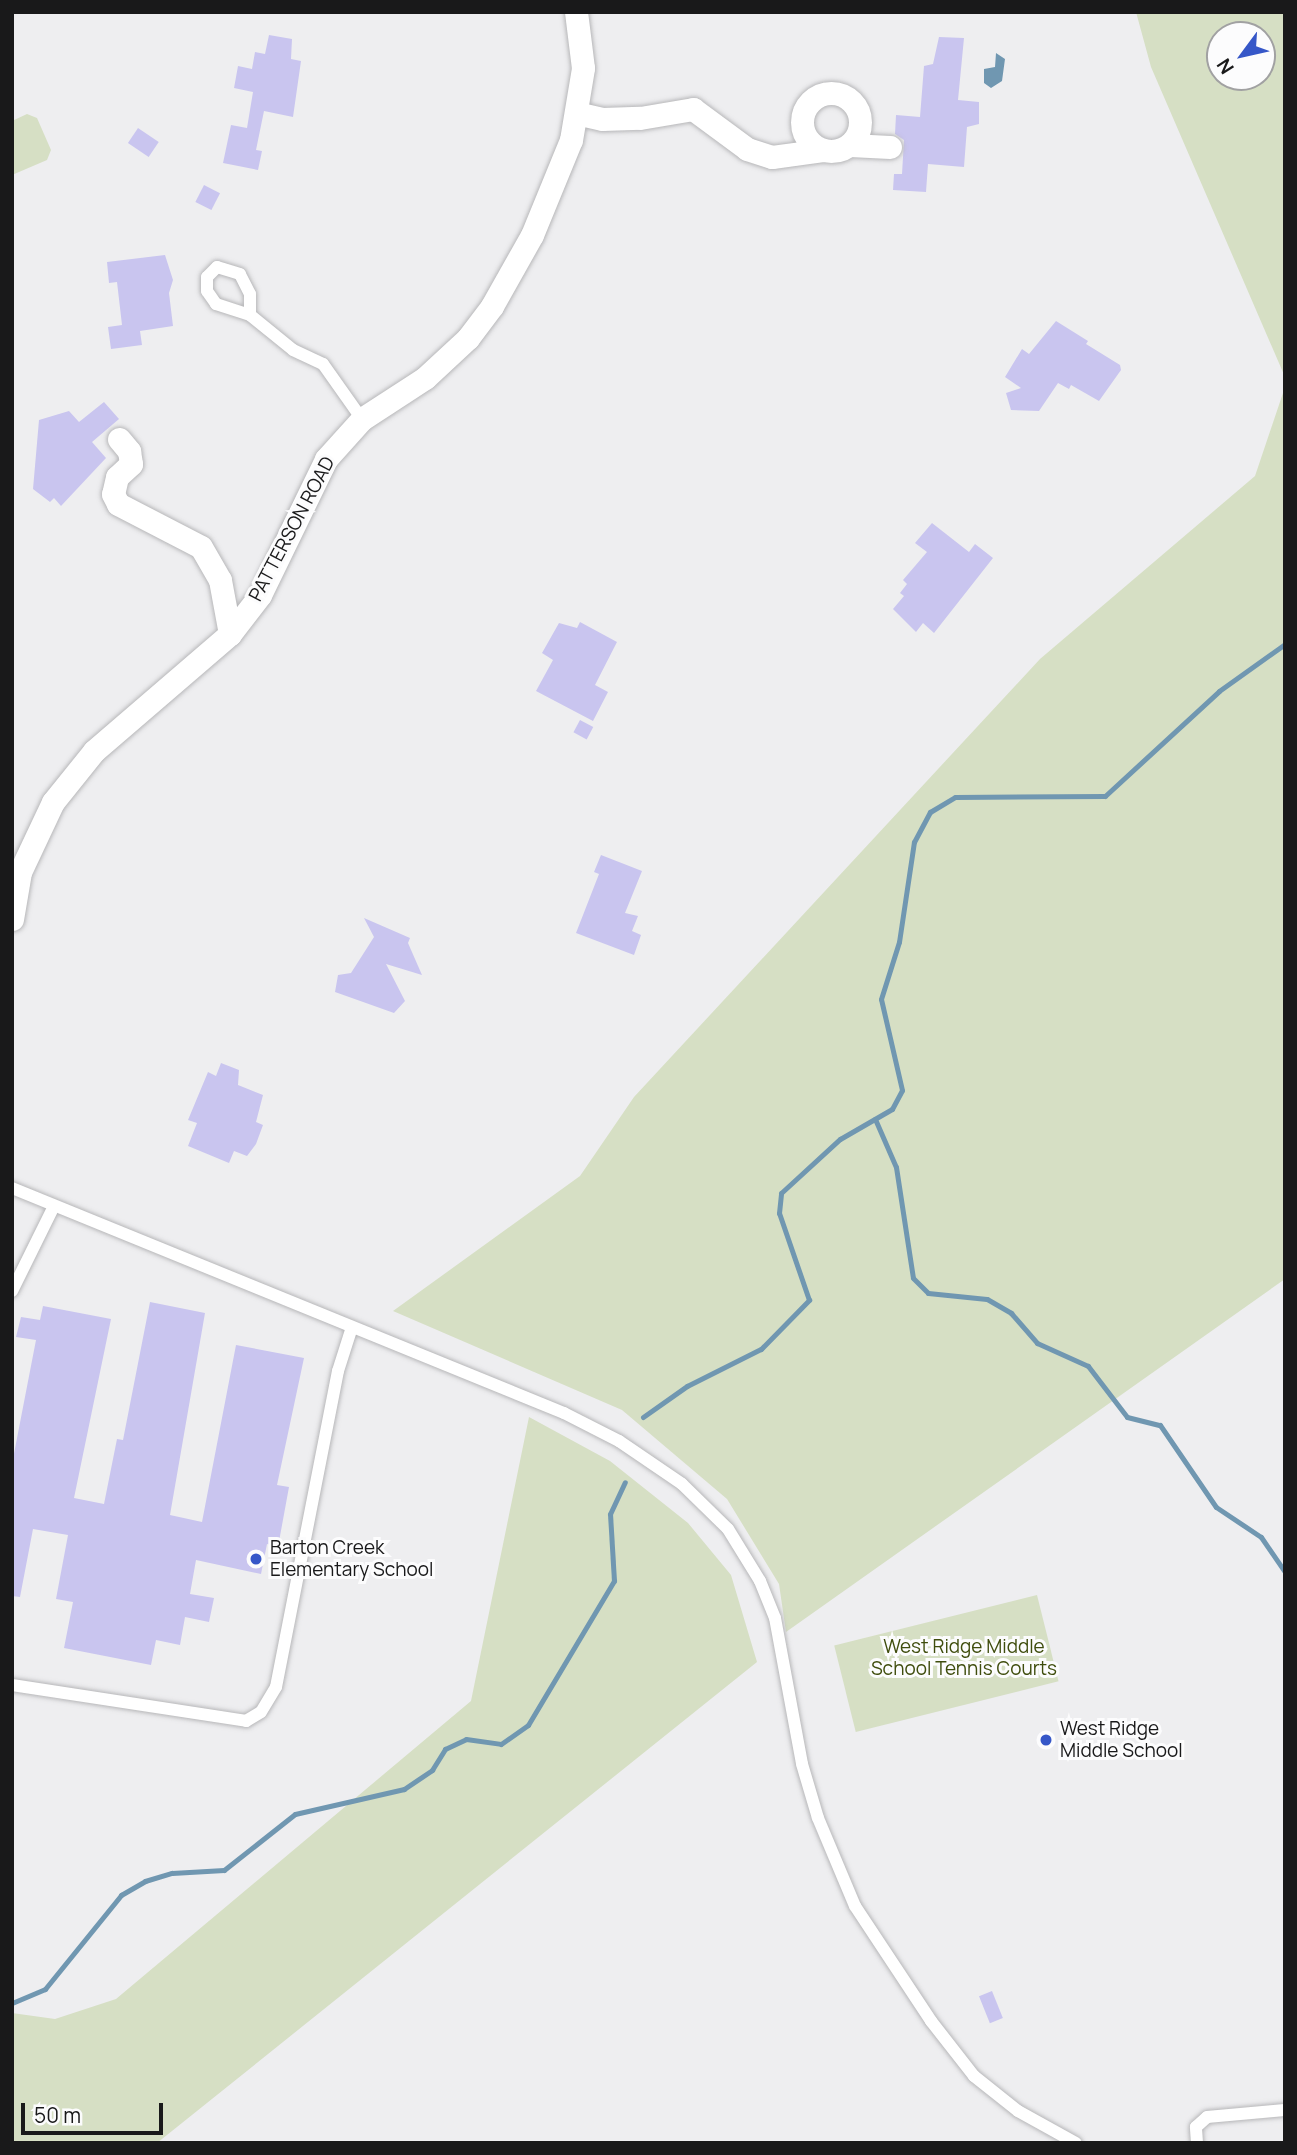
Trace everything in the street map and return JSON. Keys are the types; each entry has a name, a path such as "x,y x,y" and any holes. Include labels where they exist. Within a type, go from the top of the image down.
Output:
{"street":[{"name":"PATTERSON ROAD","path":"12,919 20,873 52,802 94,751 230,634 260,595 326,459 362,419 425,378 468,338 492,306 533,235 571,139 583,68 576,12"},
{"path":"823,150 807,138 802,119 810,101 828,92 847,96 859,111 860,130 850,145"},
{"path":"576,113 602,119 640,118 672,109 693,109 747,149 772,157 850,145 890,147"},
{"path":"118,439 129,451 131,464 117,477 113,494 118,504 201,547 220,580 230,634"}],"lane":[{"path":"250,315 293,350 323,364 362,419"},
{"path":"12,1188 352,1327 619,1441 682,1484 728,1529 760,1581 775,1618 802,1764 818,1818 855,1906 931,2021 974,2076 1018,2111 1076,2143"},
{"path":"12,1291 54,1206"},
{"path":"12,1685 246,1721 261,1712 276,1687 338,1371 352,1327"},
{"path":"1197,2143 1196,2127 1207,2117 1285,2110"}],"green space":[{"path":"1136,12 1285,12 1285,377 1151,67"},
{"path":"27,114 37,118 51,150 47,160 12,175 12,121"},
{"path":"1285,387 1285,1279 786,1632 779,1584 727,1499 622,1410 393,1311 580,1176 634,1097 1040,659 1255,476"},
{"path":"529,1417 610,1461 688,1523 731,1575 757,1662 157,2143 12,2143 12,2013 55,2019 116,1999 471,1701"},
{"name":"West Ridge Middle School Tennis Courts","path":"1037,1595 1059,1681 856,1732 834,1646"}],"water":[{"path":"996,53 1005,59 1002,81 991,88 984,83 984,69 995,67"}],"building":[{"path":"269,35 292,39 291,59 301,61 293,117 264,111 256,150 262,151 258,170 223,163 231,125 247,128 253,92 234,88 238,66 252,69 255,52 265,54"},
{"path":"939,37 964,38 958,100 979,102 979,124 967,127 964,167 928,164 926,192 893,190 894,174 902,174 904,140 895,134 896,115 920,117 924,66 933,64"},
{"path":"138,128 159,142 149,157 128,143"},
{"path":"204,185 220,193 211,210 195,202"},
{"path":"165,255 173,280 169,293 173,326 140,331 142,345 111,349 108,327 122,325 117,282 109,283 107,262"},
{"path":"1056,321 1120,365 1121,370 1099,401 1071,385 1069,389 1058,383 1039,411 1011,410 1006,393 1021,388 1005,377 1022,349 1029,354"},
{"path":"104,402 119,419 92,442 106,458 61,506 54,498 50,502 33,489 39,420 69,411 79,422"},
{"path":"932,523 969,552 975,544 993,558 934,633 923,623 916,632 893,609 904,596 900,593 907,584 903,580 927,552 915,543"},
{"path":"580,622 617,642 595,685 608,692 593,721 536,691 553,660 542,653 559,623 577,628"},
{"path":"580,720 593,727 587,739 573,732"},
{"path":"601,855 642,871 625,913 638,916 632,931 641,935 634,955 576,933 599,874 594,872"},
{"path":"364,918 410,938 408,943 422,975 386,964 405,1001 394,1013 335,992 338,975 351,973 374,937"},
{"path":"221,1063 239,1070 238,1085 263,1095 256,1122 263,1125 256,1144 247,1156 234,1151 229,1163 188,1146 197,1123 188,1120 208,1072 216,1076"},
{"path":"150,1302 205,1313 170,1515 202,1522 236,1345 304,1358 277,1485 289,1487 278,1547 267,1544 261,1574 196,1560 190,1594 214,1598 209,1622 185,1617 180,1645 156,1640 151,1665 64,1648 73,1602 56,1599 68,1535 33,1529 20,1597 12,1596 12,1464 36,1340 16,1337 21,1317 40,1320 43,1306 111,1319 74,1498 104,1504 117,1439 123,1440"},
{"path":"992,1991 1003,2018 990,2023 979,1996"}],"waterway":[{"path":"643,1417 687,1386 761,1349 809,1300 779,1213 781,1193 840,1139 892,1109 902,1090 881,999 899,942 914,842 930,812 955,797 1105,796 1219,691 1285,644"},
{"path":"875,1119 896,1167 913,1278 928,1293 987,1299 1011,1313 1037,1343 1088,1366 1127,1417 1160,1425 1216,1507 1261,1537 1285,1572"},
{"path":"12,2003 45,1989 121,1895 145,1881 172,1873 224,1870 295,1814 404,1789 432,1770 445,1749 466,1739 501,1744 528,1725 614,1581 610,1514 625,1482"}],"place":[{"name":"Barton Creek Elementary School","path":"256,1559"},
{"name":"West Ridge Middle School","path":"1046,1740"}]}
